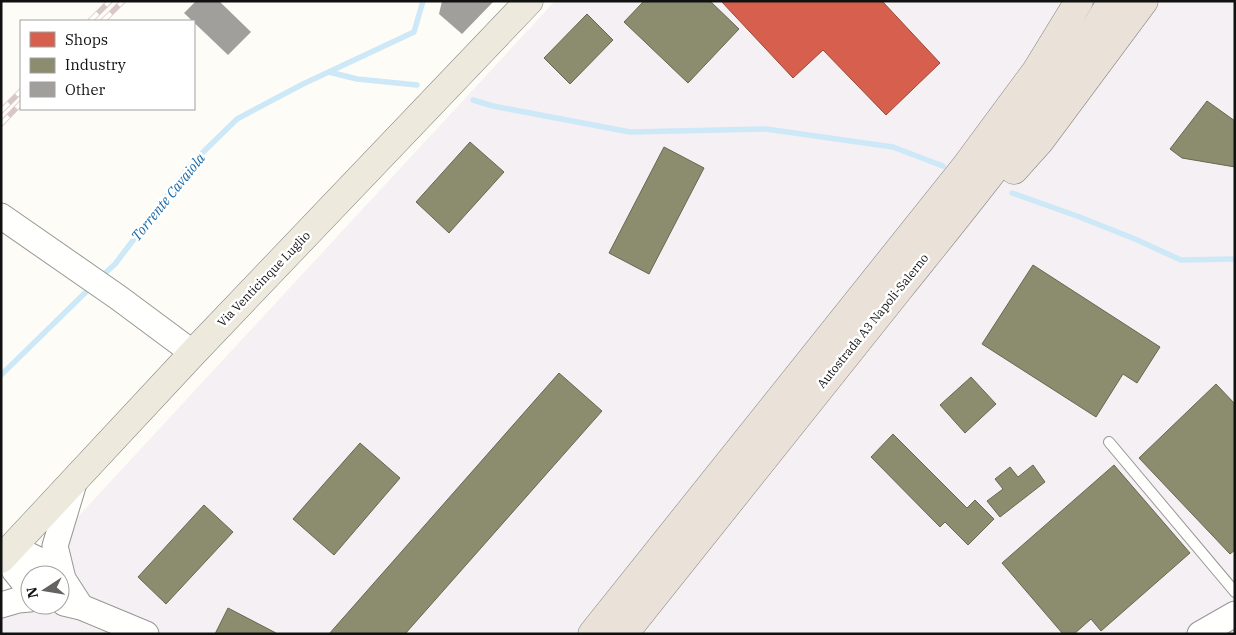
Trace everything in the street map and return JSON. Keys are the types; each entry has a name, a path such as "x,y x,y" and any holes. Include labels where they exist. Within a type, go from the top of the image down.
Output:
{"highway":[{"path":"1036,71 1069,1"},
{"name":"Autostrada A3 Napoli-Salerno","path":"592,634 965,166 1036,71 1079,1"},
{"name":"Autostrada A3 Napoli-Salerno","path":"624,634 1020,135 1071,65 1112,1"},
{"path":"925,256 988,199 1040,141 1144,1"}],"main road":[{"name":"Via Venticinque Luglio","path":"7,553 193,353 529,1"}],"street":[{"path":"1,216 119,298 193,353"},
{"path":"60,565 55,546 74,483"},
{"path":"7,553 14,570 20,578"},
{"path":"7,553 46,565"},
{"path":"70,597 146,634"},
{"path":"1,605 20,600"},
{"path":"1200,634 1235,614"}],"lane":[{"path":"1109,442 1235,592"}],"shaded area":[{"path":"555,1 1235,1 1235,634 1,634 1,600 20,579 20,615 70,615 70,565 33,565"}],"building: Shops":[{"path":"721,1 882,1 940,63 886,115 823,50 793,78"}],"building: Industry":[{"path":"644,1 710,1 739,29 688,83 624,22"},
{"path":"587,14 613,40 570,84 544,58"},
{"path":"1207,101 1235,121 1235,167 1182,158 1170,149"},
{"path":"470,142 504,172 449,233 416,202"},
{"path":"664,147 704,168 649,274 609,253"},
{"path":"1033,265 1160,347 1137,383 1123,374 1096,417 982,344"},
{"path":"559,373 602,411 405,634 329,634"},
{"path":"971,377 996,404 965,433 940,405"},
{"path":"1216,384 1235,404 1235,550 1230,554 1139,458"},
{"path":"893,434 967,508 975,500 994,519 968,545 945,522 940,527 871,457"},
{"path":"360,443 400,478 334,555 293,519"},
{"path":"1033,465 1045,482 1000,517 987,501 1003,489 995,479 1010,467 1018,477"},
{"path":"1114,465 1190,553 1101,631 1091,619 1074,634 1063,634 1002,563"},
{"path":"204,505 233,532 166,604 138,577"},
{"path":"228,608 276,633 276,634 215,634"}],"building: Other":[{"path":"196,1 219,1 251,32 228,55 195,24 195,20 191,20 184,13"},
{"path":"442,1 494,1 462,34 439,14"}],"waterway":[{"name":"Torrente Cavaiola","path":"101,277 115,264 193,162 237,119 303,84 414,32 423,1"},
{"path":"329,72 357,79 417,85"},
{"path":"473,100 493,106 630,132 766,129 893,147 943,166"},
{"path":"1012,193 1077,216 1181,260 1235,259"},
{"name":"Torrente Cavaiola","path":"1,375 91,287"}],"railway":[{"path":"91,20 110,1"},
{"path":"104,20 123,1"},
{"path":"1,111 20,92"},
{"path":"1,124 20,104"}]}
